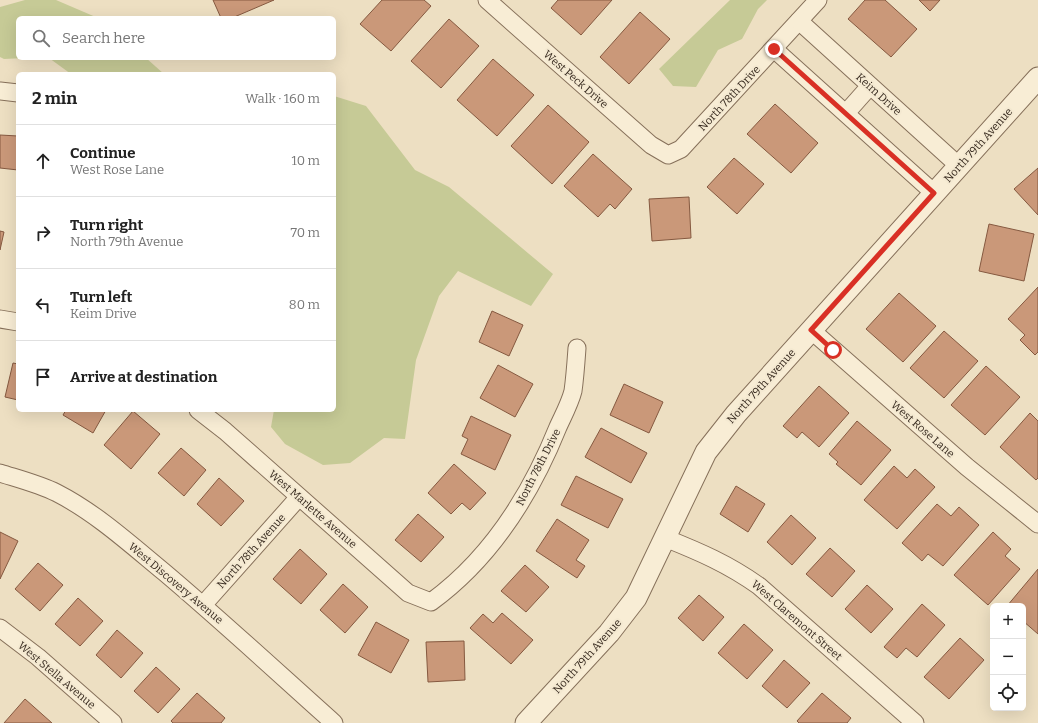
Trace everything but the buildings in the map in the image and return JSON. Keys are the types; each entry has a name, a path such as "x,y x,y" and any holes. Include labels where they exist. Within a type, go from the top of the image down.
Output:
{"street":[{"name":"West Peck Drive","path":"487,0 651,145 668,155"},
{"name":"North 78th Drive","path":"668,155 681,148 818,0"},
{"name":"Keim Drive","path":"799,21 959,166"},
{"path":"774,49 934,193"},
{"name":"North 79th Avenue","path":"526,723 625,613 643,585 706,452 736,414 1038,78"},
{"path":"846,113 870,86"},
{"path":"0,91 16,93"},
{"path":"0,319 16,322"},
{"name":"West Rose Lane","path":"811,330 966,467 1038,524"},
{"name":"North 78th Drive","path":"431,602 448,589 478,558 514,513 530,487 553,440 573,392 578,348"},
{"name":"West Marlette Avenue","path":"201,412 219,426 408,593 431,602"},
{"name":"West Discovery Avenue","path":"0,473 29,482 57,494 85,510 117,533 203,605 333,723"},
{"name":"North 78th Avenue","path":"203,605 299,497"},
{"name":"West Claremont Street","path":"665,538 710,556 736,569 759,586 915,723"},
{"name":"West Stella Avenue","path":"0,628 38,657 113,723"}],"green space":[{"path":"25,0 56,0 93,16 16,16 16,58 4,59 0,57 0,7"},
{"path":"730,0 767,0 758,9 742,39 718,50 696,87 673,86 659,69"},
{"path":"52,60 148,60 162,72 68,72"},
{"path":"336,97 366,106 415,170 449,187 553,274 531,306 458,271 439,296 416,360 405,439 384,438 350,463 323,465 285,444 271,427 274,412 336,412"}],"route":[{"path":"774,49 934,193 811,330 833,350"}]}
